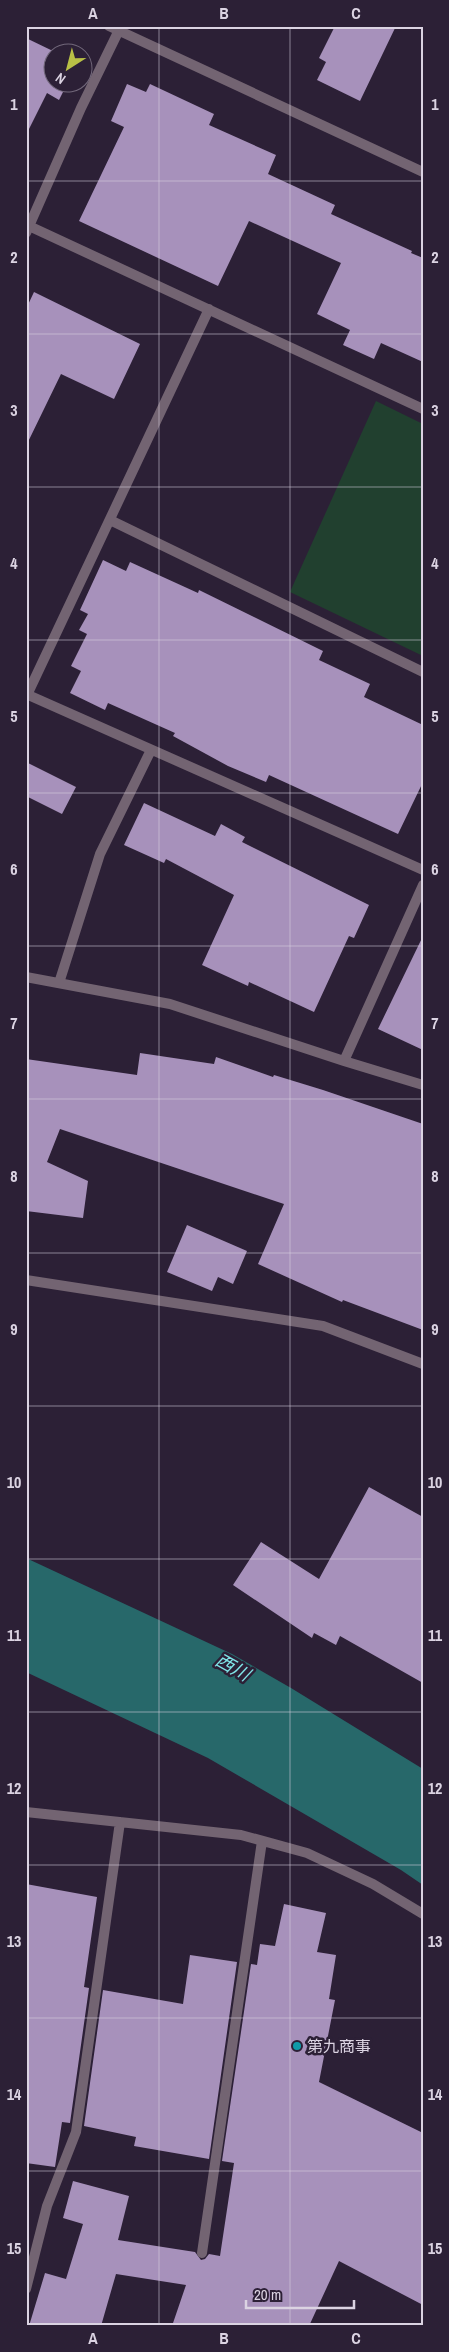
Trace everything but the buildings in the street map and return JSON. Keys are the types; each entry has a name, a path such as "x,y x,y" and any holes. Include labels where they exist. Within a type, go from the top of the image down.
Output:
{"street":[{"path":"423,172 116,28 28,230 209,309 423,409"},
{"path":"209,309 27,694 423,870"},
{"path":"110,520 423,672"},
{"path":"59,983 100,854 151,750"},
{"path":"344,1061 423,885"},
{"path":"26,977 170,1004 423,1085"},
{"path":"26,1280 323,1326 423,1364"},
{"path":"26,1812 241,1835 307,1853 373,1884 423,1914"},
{"path":"26,2288 47,2206 76,2132 120,1822"},
{"path":"202,2254 262,1841"}],"shaded area":[{"path":"376,401 423,424 423,656 290,592"}],"water":[{"name":"西川","path":"26,1558 232,1654 423,1769 423,1885 401,1870 208,1758 26,1672"}],"place":[{"name":"第九商事","path":"297,2046"}]}
